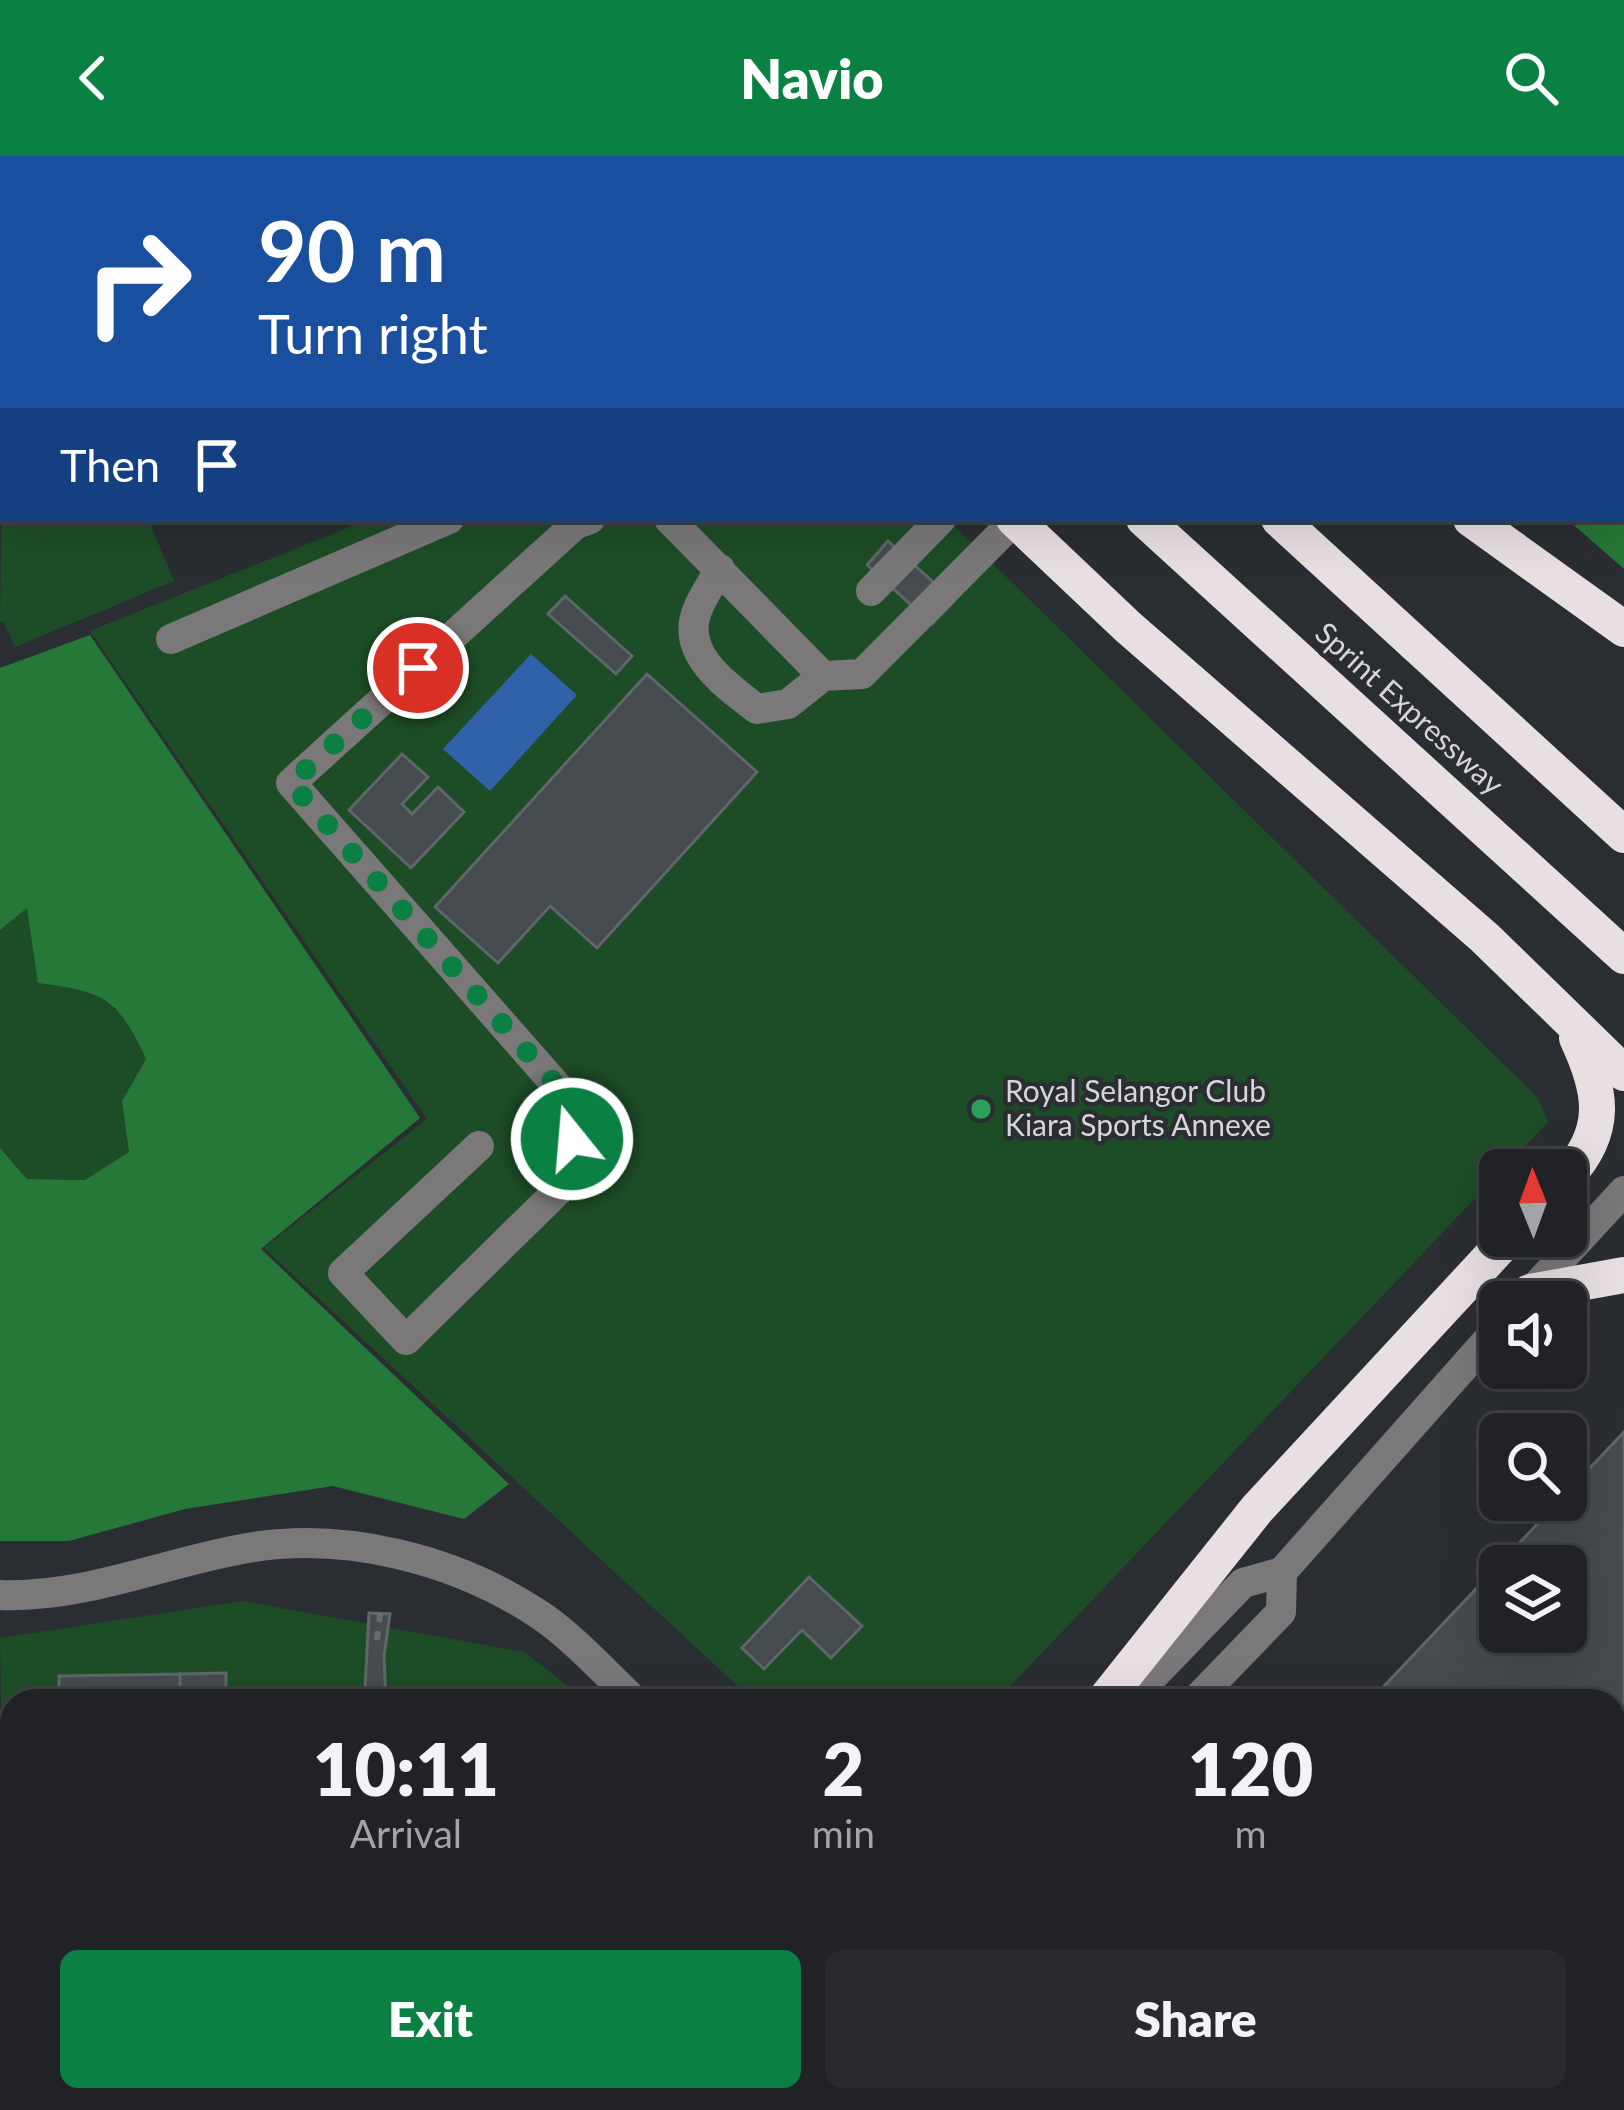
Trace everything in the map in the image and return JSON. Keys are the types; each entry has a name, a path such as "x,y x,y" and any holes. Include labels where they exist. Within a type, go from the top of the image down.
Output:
{"highway":[{"path":"1017,522 1128,627 1486,938 1624,1073"},
{"name":"Sprint Expressway","path":"1147,522 1624,956"},
{"name":"Sprint Expressway","path":"1282,522 1624,835"},
{"path":"1475,522 1624,629"},
{"path":"1570,1024 1593,1072 1599,1120 1587,1152"},
{"path":"1114,1689 1257,1509 1491,1257"},
{"path":"1587,1283 1624,1275"}],"street":[{"path":"171,639 442,522"},
{"path":"479,1146 343,1273 406,1340 573,1176 571,1102 291,783 582,522"},
{"path":"672,522 823,676"},
{"path":"871,591 938,522"},
{"path":"720,569 694,616 697,650 721,681 757,709 788,704 823,676 862,674 1013,522"},
{"path":"1540,1281 1624,1190"},
{"path":"1141,1689 1243,1583 1282,1572 1479,1350"},
{"path":"0,1595 40,1597 244,1549 308,1541 402,1556 473,1578 542,1617 622,1689"},
{"path":"1206,1689 1280,1612 1282,1572"}],"path":[{"path":"377,1640 381,1606"}],"green space":[{"path":"2,522 149,522 174,581 15,647 0,622"},
{"name":"Royal Selangor Club Kiara Sports Annexe","path":"362,522 950,522 1538,1098 1548,1122 1522,1149 1479,1149 1479,1194 1007,1689 741,1689 264,1248 427,1119 90,631"},
{"path":"1570,522 1624,522 1624,569"},
{"path":"90,635 420,1118 261,1249 509,1484 464,1519 333,1486 185,1509 69,1541 0,1541 0,1148 27,1179 85,1180 129,1152 122,1101 146,1059 126,1023 106,1001 38,983 27,908 0,930 0,668"},
{"path":"27,907 91,990 127,1019 146,1059 122,1101 129,1152 85,1180 27,1179 0,1148 0,930"},
{"path":"243,1601 524,1652 572,1689 1,1689 0,1638"}],"water":[{"path":"531,654 577,695 490,791 443,749"}],"building":[{"path":"888,541 954,601 932,624 867,565"},
{"path":"565,596 632,656 616,674 548,614"},
{"path":"647,674 757,772 597,948 550,906 498,963 435,907"},
{"path":"402,754 428,777 402,804 412,814 438,787 464,812 411,868 349,810"},
{"path":"1624,1432 1624,1689 1381,1689 1479,1586 1479,1653 1587,1653 1587,1545 1517,1545 1540,1521 1587,1521 1587,1471"},
{"path":"809,1577 862,1626 831,1658 802,1630 764,1669 742,1648"},
{"path":"369,1613 390,1614 385,1689 365,1689"},
{"path":"226,1673 226,1689 180,1689 180,1674"},
{"path":"180,1674 180,1689 59,1689 59,1676"}],"place":[{"name":"Royal Selangor Club Kiara Sports Annexe","path":"981,1109"}],"route":[{"path":"418,668 291,783 571,1102 572,1139"}]}
